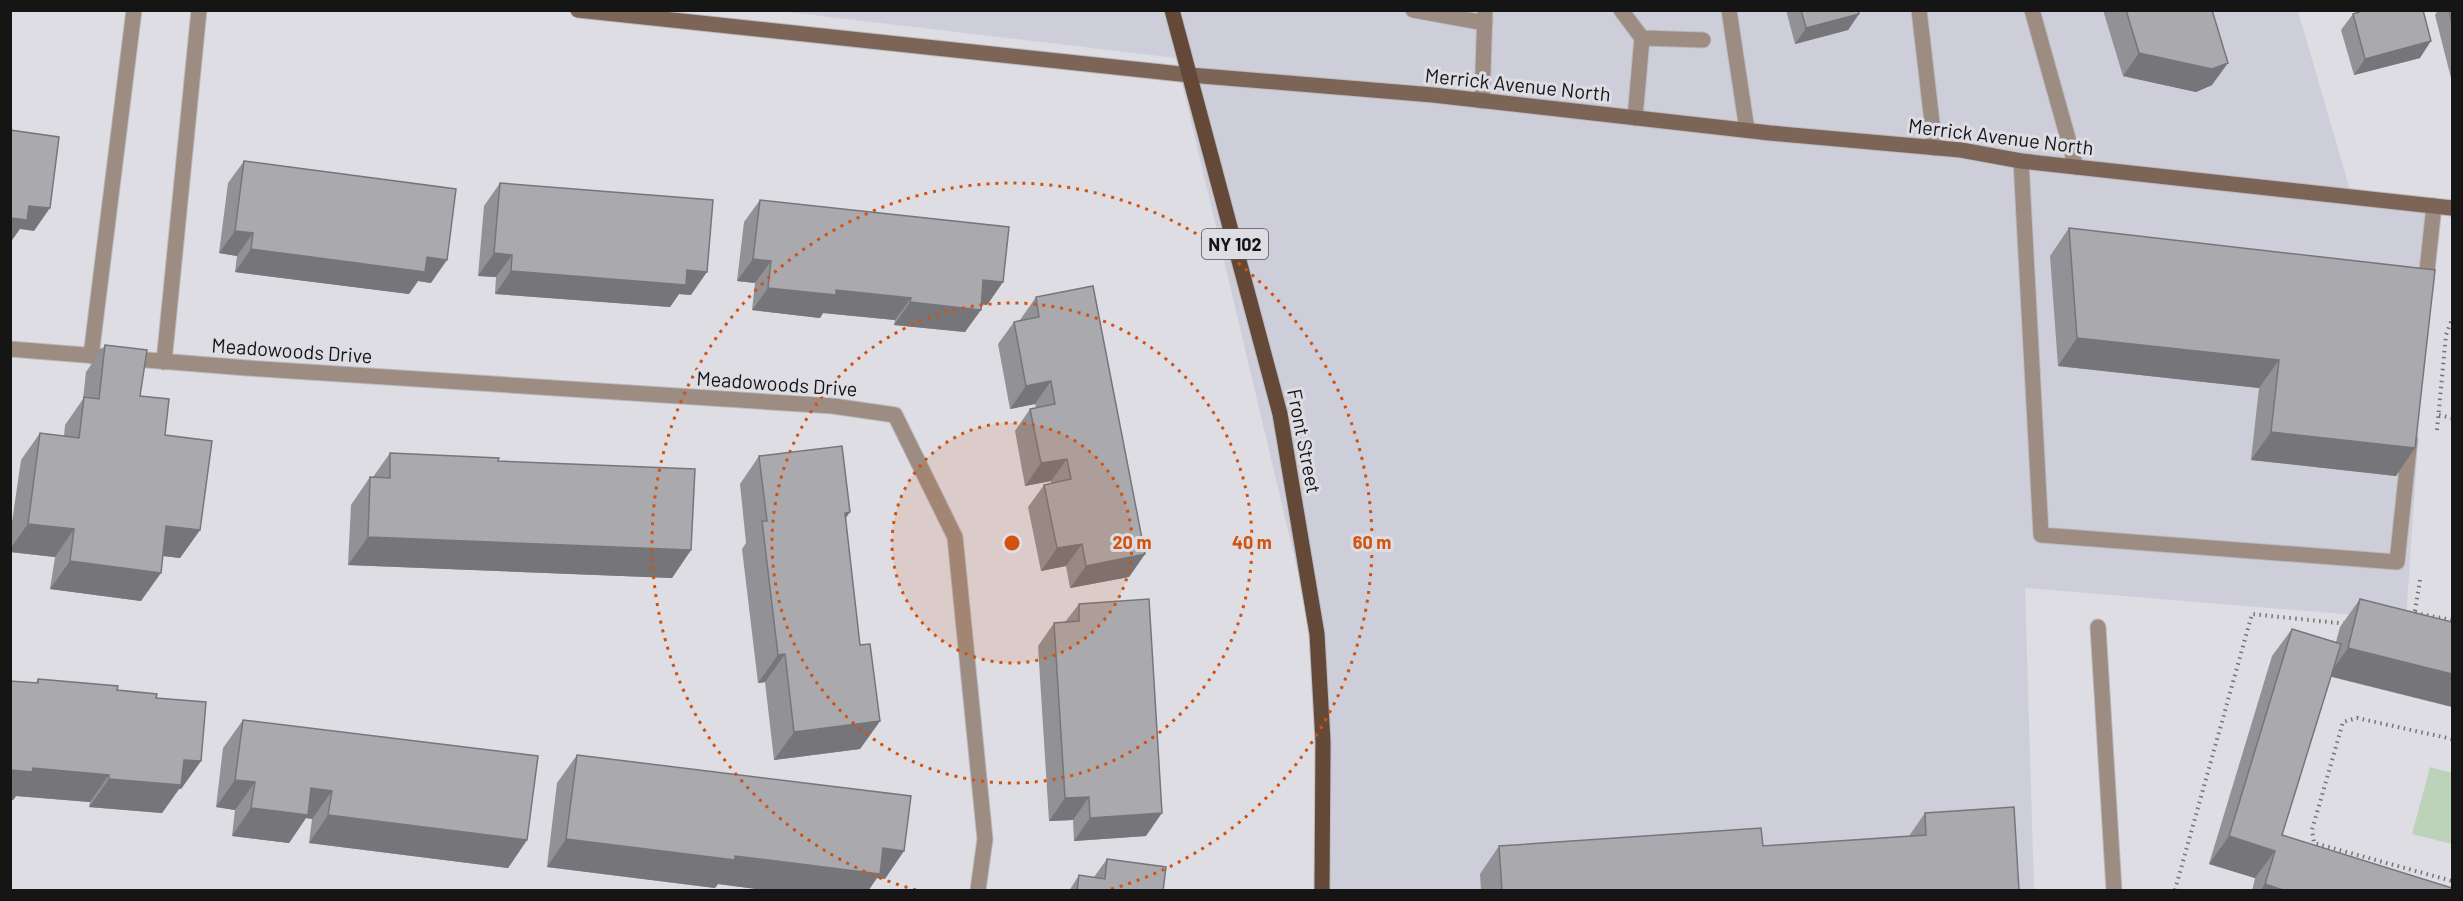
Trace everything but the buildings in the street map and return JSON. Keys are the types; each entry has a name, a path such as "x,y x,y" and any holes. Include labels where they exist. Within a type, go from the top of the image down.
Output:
{"main road":[{"name":"Merrick Avenue North","path":"578,10 1190,75 1482,101 1935,148 2021,161 2452,208"},
{"name":"Front Street","path":"1172,10 1280,414 1302,543 1317,645 1323,742 1322,891"}],"street":[{"path":"91,356 134,10"},
{"path":"164,362 199,10"},
{"path":"1413,10 1485,17 1482,101"},
{"path":"1621,10 1642,38 1635,118"},
{"path":"1729,10 1747,130"},
{"path":"1918,10 1935,148"},
{"path":"2032,10 2076,167"},
{"path":"1642,38 1703,40"},
{"path":"2021,161 2041,535 2397,562 2411,426"},
{"path":"2424,298 2434,206"},
{"name":"Meadowoods Drive","path":"10,349 164,362 673,397 833,405 895,415 955,537 985,839 978,891"},
{"path":"2098,627 2114,891"}],"path":[{"path":"2436,438 2446,335 2452,319"},
{"path":"2438,415 2452,418"},
{"path":"2412,624 2421,576"},
{"path":"2415,613 2452,620"},
{"path":"2175,891 2252,614 2356,625"},
{"path":"2452,739 2358,718 2343,722 2313,830 2314,843 2452,881"}],"shaded area":[{"path":"778,11 2298,11 2352,197 2434,206 2406,619 2025,588 2034,890 1324,890 1319,661 1176,58"}],"green space":[{"path":"2430,767 2452,773 2452,844 2412,834"}]}
